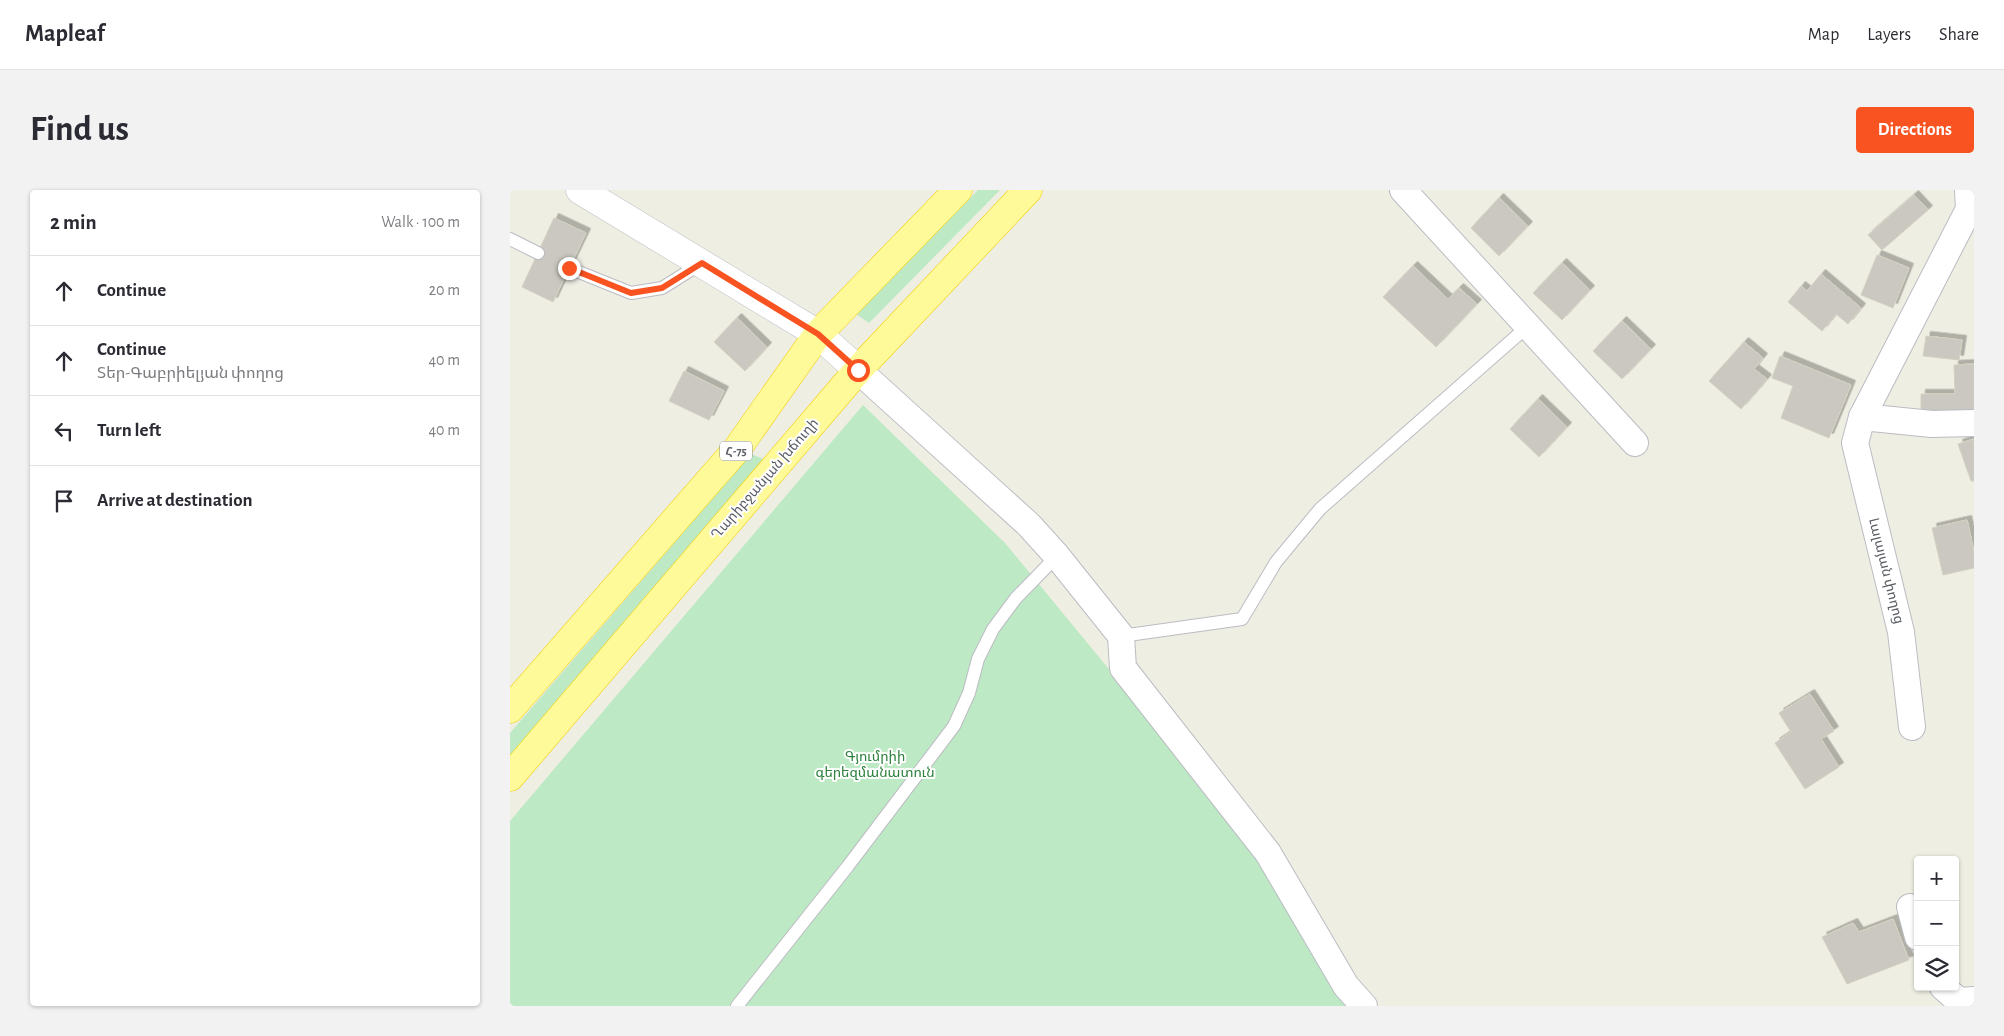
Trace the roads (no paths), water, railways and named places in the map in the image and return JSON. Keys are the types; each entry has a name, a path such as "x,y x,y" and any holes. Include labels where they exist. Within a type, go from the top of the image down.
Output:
{"highway":[{"name":"Հ-75","path":"510,709 737,449 818,334 958,190"},
{"name":"Ղարիբջանյան խճուղի","path":"510,776 858,370 1028,190"}],"main road":[{"path":"580,190 818,334 858,370"}],"street":[{"path":"1403,190 1635,443"},
{"name":"Լալայան փողոց","path":"1912,726 1901,632 1855,443 1862,417 1970,204"},
{"path":"858,370 1029,525 1057,556 1121,636 1123,668 1268,853 1346,986 1364,1006"},
{"path":"1862,417 1932,424 1974,423"},
{"path":"1910,907 1914,922"}],"lane":[{"path":"510,239 538,253"},
{"path":"569,268 631,293 662,288 702,263"},
{"path":"1121,636 1242,619 1276,562 1320,509 1528,326"},
{"path":"737,1006 848,866 954,726 969,692 978,659 993,629 1016,598 1057,556"}],"park label":[{"name":"Գյումրիի գերեզմանատուն","path":"875,766"}]}
